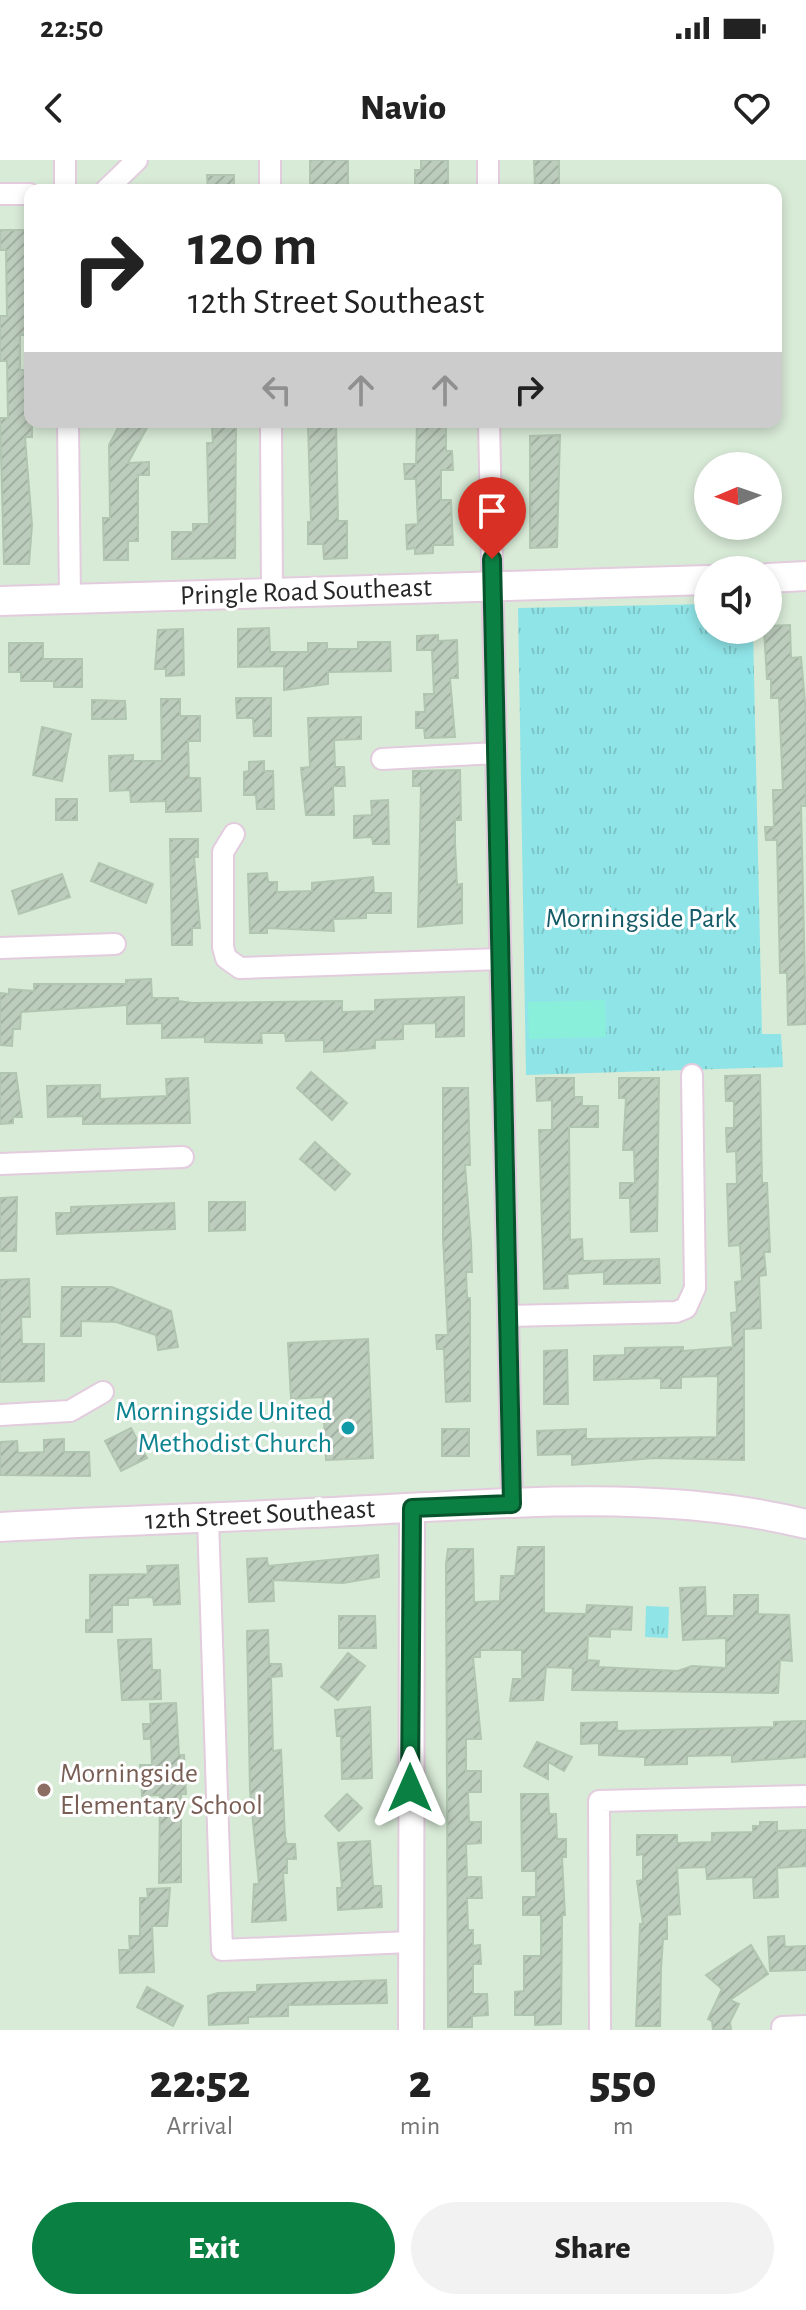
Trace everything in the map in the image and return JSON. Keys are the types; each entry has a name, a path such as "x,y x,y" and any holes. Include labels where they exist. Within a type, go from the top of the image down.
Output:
{"main road":[{"path":"782,577 806,576"},
{"name":"Pringle Road Southeast","path":"0,601 694,580"},
{"name":"12th Street Southeast","path":"0,1527 512,1504 680,1505 742,1511 806,1524"}],"street":[{"path":"65,160 65,184"},
{"path":"112,184 137,160"},
{"path":"270,160 270,184"},
{"path":"488,160 488,184"},
{"path":"0,194 24,194"},
{"path":"68,428 70,600"},
{"path":"271,428 272,594"},
{"path":"489,428 512,1504"},
{"path":"382,759 496,753"},
{"path":"234,834 222,857 223,947 232,963 240,968 501,959"},
{"path":"0,948 115,944"},
{"path":"508,1316 676,1312 686,1308 695,1288 692,1075"},
{"path":"0,1164 183,1157"},
{"path":"0,1415 70,1411 103,1392"},
{"path":"411,2030 412,1508"},
{"path":"208,1518 222,1950 410,1942"},
{"path":"600,2030 599,1801 806,1796"},
{"path":"782,2027 806,2026"}],"green space":[{"name":"Morningside Park","path":"694,604 694,644 753,644 762,1034 781,1034 783,1067 526,1075 518,608"},
{"path":"646,1606 669,1607 668,1638 645,1637"}],"shaded area":[{"path":"605,1000 606,1037 529,1039 528,1002"}],"building":[{"path":"310,160 348,160 348,184 310,184"},
{"path":"421,160 448,160 448,184 415,184 415,170 421,170"},
{"path":"534,160 559,160 559,184 535,184"},
{"path":"207,175 234,175 234,184 208,184"},
{"path":"0,230 24,230 24,335 20,335 20,370 24,370 24,428 32,428 32,437 25,437 32,525 29,564 4,564 0,418 8,418 7,361 0,361 0,316 7,316 6,250 0,250"},
{"path":"118,428 147,428 128,463 149,462 149,475 138,475 138,541 128,541 128,560 104,560 103,518 110,518 109,445"},
{"path":"212,428 236,428 235,558 172,559 172,532 193,532 193,524 209,524 207,443 213,443"},
{"path":"308,428 336,428 338,521 347,521 347,558 324,559 323,544 308,544 308,522 311,522"},
{"path":"417,428 446,428 446,451 452,451 453,470 441,470 441,500 451,500 453,545 433,545 433,553 415,554 415,548 407,549 406,525 418,524 416,479 405,479 404,464 416,464"},
{"path":"560,435 557,547 530,548 530,436"},
{"path":"782,625 790,625 791,658 801,657 806,713 806,806 801,806 806,1024 788,1025 787,973 780,973 777,840 766,840 765,827 774,827 773,790 783,790 779,698 771,698 765,644 782,644"},
{"path":"269,628 270,652 308,652 308,643 327,643 327,649 358,649 358,642 390,642 391,671 328,672 328,684 284,690 284,666 238,667 238,629"},
{"path":"183,629 184,675 166,676 166,669 155,669 158,630"},
{"path":"438,635 438,641 457,640 458,678 450,678 455,737 425,738 424,728 416,728 416,712 425,712 424,694 434,694 432,650 417,650 417,636"},
{"path":"9,643 43,643 43,659 82,659 82,687 54,687 54,681 21,681 21,672 9,672"},
{"path":"236,698 271,698 271,736 254,736 253,718 237,718"},
{"path":"161,699 180,699 180,716 200,716 200,741 188,741 189,778 200,778 201,811 166,812 166,801 131,802 130,790 110,791 109,756 133,755 133,761 162,761"},
{"path":"92,700 125,701 126,719 92,719"},
{"path":"361,717 361,739 334,740 335,767 344,767 345,786 333,786 334,815 306,815 301,768 310,767 308,718"},
{"path":"42,727 71,734 62,781 33,775"},
{"path":"264,761 264,771 273,771 274,809 257,809 256,795 244,795 244,772 249,771 249,762"},
{"path":"460,770 461,820 455,820 455,844 457,885 462,884 462,923 418,927 421,786 413,786 413,771"},
{"path":"56,799 77,799 77,820 56,820"},
{"path":"388,800 389,844 373,844 372,837 354,838 354,816 372,815 371,801"},
{"path":"170,839 198,839 198,857 194,857 200,928 192,928 192,945 172,945"},
{"path":"99,863 153,884 146,903 91,881"},
{"path":"267,873 268,882 277,882 277,892 312,891 312,883 373,877 374,893 391,893 391,913 366,913 366,918 333,919 334,931 267,928 267,933 250,933 248,874"},
{"path":"62,874 70,897 19,914 12,891"},
{"path":"151,979 152,998 178,998 178,1001 193,1003 342,1001 342,1012 375,1011 375,1000 464,997 464,1036 436,1037 436,1023 403,1024 403,1039 375,1040 375,1048 343,1051 324,1052 324,1040 286,1041 285,1033 261,1033 262,1043 205,1042 205,1037 162,1038 162,1023 127,1024 127,1005 21,1012 20,1029 13,1029 12,1046 0,1045 0,993 9,994 9,989 34,991 34,984 126,984 126,980"},
{"path":"311,1072 347,1103 332,1120 297,1088"},
{"path":"0,1073 16,1073 22,1117 13,1117 13,1123 0,1124"},
{"path":"760,1075 762,1183 767,1183 770,1252 764,1252 766,1275 759,1276 761,1328 744,1329 744,1460 654,1458 572,1465 572,1454 538,1455 537,1431 586,1429 586,1439 717,1437 718,1376 681,1377 681,1388 661,1388 661,1378 594,1380 594,1356 625,1355 625,1348 683,1347 683,1351 733,1347 731,1313 737,1312 735,1282 742,1281 740,1245 729,1246 727,1184 737,1184 736,1151 727,1152 726,1128 734,1128 734,1101 726,1101 725,1076"},
{"path":"188,1078 190,1123 83,1124 83,1116 48,1117 47,1086 100,1085 100,1099 167,1096 166,1079"},
{"path":"536,1078 574,1078 574,1097 582,1097 582,1106 598,1106 598,1127 569,1127 570,1240 582,1239 583,1261 659,1259 660,1283 604,1284 604,1272 567,1274 568,1288 544,1289 539,1130 552,1130 552,1100 537,1101"},
{"path":"619,1078 659,1078 657,1231 631,1232 630,1198 620,1198 620,1183 635,1183 634,1150 623,1150 626,1098 619,1098"},
{"path":"443,1088 468,1088 470,1165 465,1165 472,1272 466,1272 467,1298 470,1298 470,1401 446,1402 444,1349 437,1349 436,1335 448,1335 443,1238"},
{"path":"315,1142 350,1174 335,1190 300,1159"},
{"path":"17,1197 16,1251 0,1251 0,1198"},
{"path":"209,1202 245,1202 245,1230 209,1231"},
{"path":"174,1203 175,1229 57,1234 56,1213 71,1213 71,1207"},
{"path":"29,1279 30,1317 21,1317 22,1344 44,1344 44,1381 0,1382 0,1280"},
{"path":"62,1287 112,1287 171,1311 178,1347 158,1350 156,1335 116,1322 81,1321 81,1336 61,1336"},
{"name":"Morningside United Methodist Church","path":"368,1339 373,1458 326,1460 323,1397 291,1399 288,1343"},
{"path":"567,1350 568,1404 544,1404 544,1351"},
{"path":"131,1428 147,1458 121,1471 105,1441"},
{"path":"442,1429 469,1429 469,1456 442,1456"},
{"path":"64,1439 64,1452 89,1452 90,1476 0,1475 0,1442 17,1441 18,1453 44,1452 44,1440"},
{"path":"518,1547 544,1547 544,1613 586,1614 587,1605 632,1607 631,1630 610,1629 610,1637 588,1636 587,1660 599,1661 598,1667 678,1671 692,1666 726,1668 726,1638 683,1640 680,1588 705,1587 706,1616 734,1616 734,1595 758,1595 758,1614 789,1615 792,1661 780,1660 778,1693 572,1690 573,1668 546,1667 543,1700 510,1701 513,1679 522,1679 522,1650 480,1650 480,1657 473,1657 481,1739 466,1739 466,1771 481,1771 481,1792 468,1792 469,1822 481,1822 481,1843 466,1844 467,1877 481,1877 482,1898 467,1898 468,1930 473,1930 473,1946 480,1945 481,1964 473,1964 473,1994 487,1994 488,2015 472,2016 472,2027 448,2027 448,1549 473,1549 474,1602 500,1601 501,1576 515,1576"},
{"path":"378,1555 379,1577 343,1583 273,1580 274,1601 249,1602 247,1559 267,1558 268,1566"},
{"path":"178,1565 180,1604 154,1605 153,1597 128,1598 128,1605 112,1605 112,1632 86,1632 86,1620 90,1620 90,1575 148,1574 147,1566"},
{"path":"339,1616 375,1616 376,1648 339,1648"},
{"path":"268,1630 269,1664 281,1664 282,1676 271,1677 273,1751 281,1750 285,1836 287,1844 295,1844 296,1859 287,1859 287,1873 283,1873 286,1920 252,1922 254,1884 259,1884 250,1791 247,1631"},
{"path":"151,1639 152,1670 160,1670 161,1699 122,1700 118,1640"},
{"path":"348,1653 365,1666 338,1700 321,1687"},
{"path":"176,1703 179,1755 184,1755 186,1794 181,1794 181,1882 159,1883 160,1795 142,1796 140,1765 152,1765 151,1739 144,1739 143,1724 151,1724 150,1704"},
{"path":"370,1707 372,1778 342,1779 341,1736 337,1736 335,1710"},
{"path":"806,1721 806,1757 732,1762 732,1755 687,1756 687,1764 645,1765 645,1757 599,1755 599,1743 581,1744 581,1723 617,1722 617,1731 774,1727 774,1722"},
{"path":"537,1742 572,1757 564,1771 548,1762 548,1779 524,1766"},
{"path":"347,1794 362,1808 339,1831 325,1816"},
{"path":"521,1794 548,1794 549,1814 556,1814 557,1839 566,1839 566,1857 562,1857 565,1915 562,1915 561,2024 535,2025 535,2015 515,2015 515,1992 524,1991 524,1956 541,1956 541,1915 523,1915 523,1897 536,1897 536,1871 522,1871"},
{"path":"760,1822 777,1822 777,1831 806,1830 806,1866 777,1868 778,1897 754,1898 753,1877 707,1879 706,1867 677,1868 680,1914 667,1915 667,1939 663,1939 661,1968 660,2026 636,2026 640,1924 643,1924 637,1881 643,1880 643,1854 637,1855 637,1835 677,1835 677,1843 712,1842 712,1833 753,1832 753,1826 760,1826"},
{"path":"370,1841 373,1886 381,1886 382,1907 338,1910 337,1888 342,1888 338,1843"},
{"path":"170,1888 167,1926 152,1926 154,1972 120,1973 119,1950 130,1950 129,1936 140,1936 140,1898 148,1898 147,1889"},
{"path":"784,1936 785,1947 806,1946 806,1970 770,1971 768,1937"},
{"path":"751,1945 768,1974 730,2000 739,2004 730,2022 731,2030 713,2030 712,2021 708,2019 722,1989 706,1975"},
{"path":"386,1980 387,2003 288,2005 288,2016 248,2017 248,2023 209,2025 208,1996 218,1993 257,1992 257,1985"},
{"path":"147,1987 183,2006 173,2026 137,2007"}],"place":[{"name":"Morningside United Methodist Church","path":"348,1428"},
{"name":"Morningside Elementary School","path":"44,1790"}],"route":[{"path":"410,1788 412,1508 512,1504 492,559"}]}
